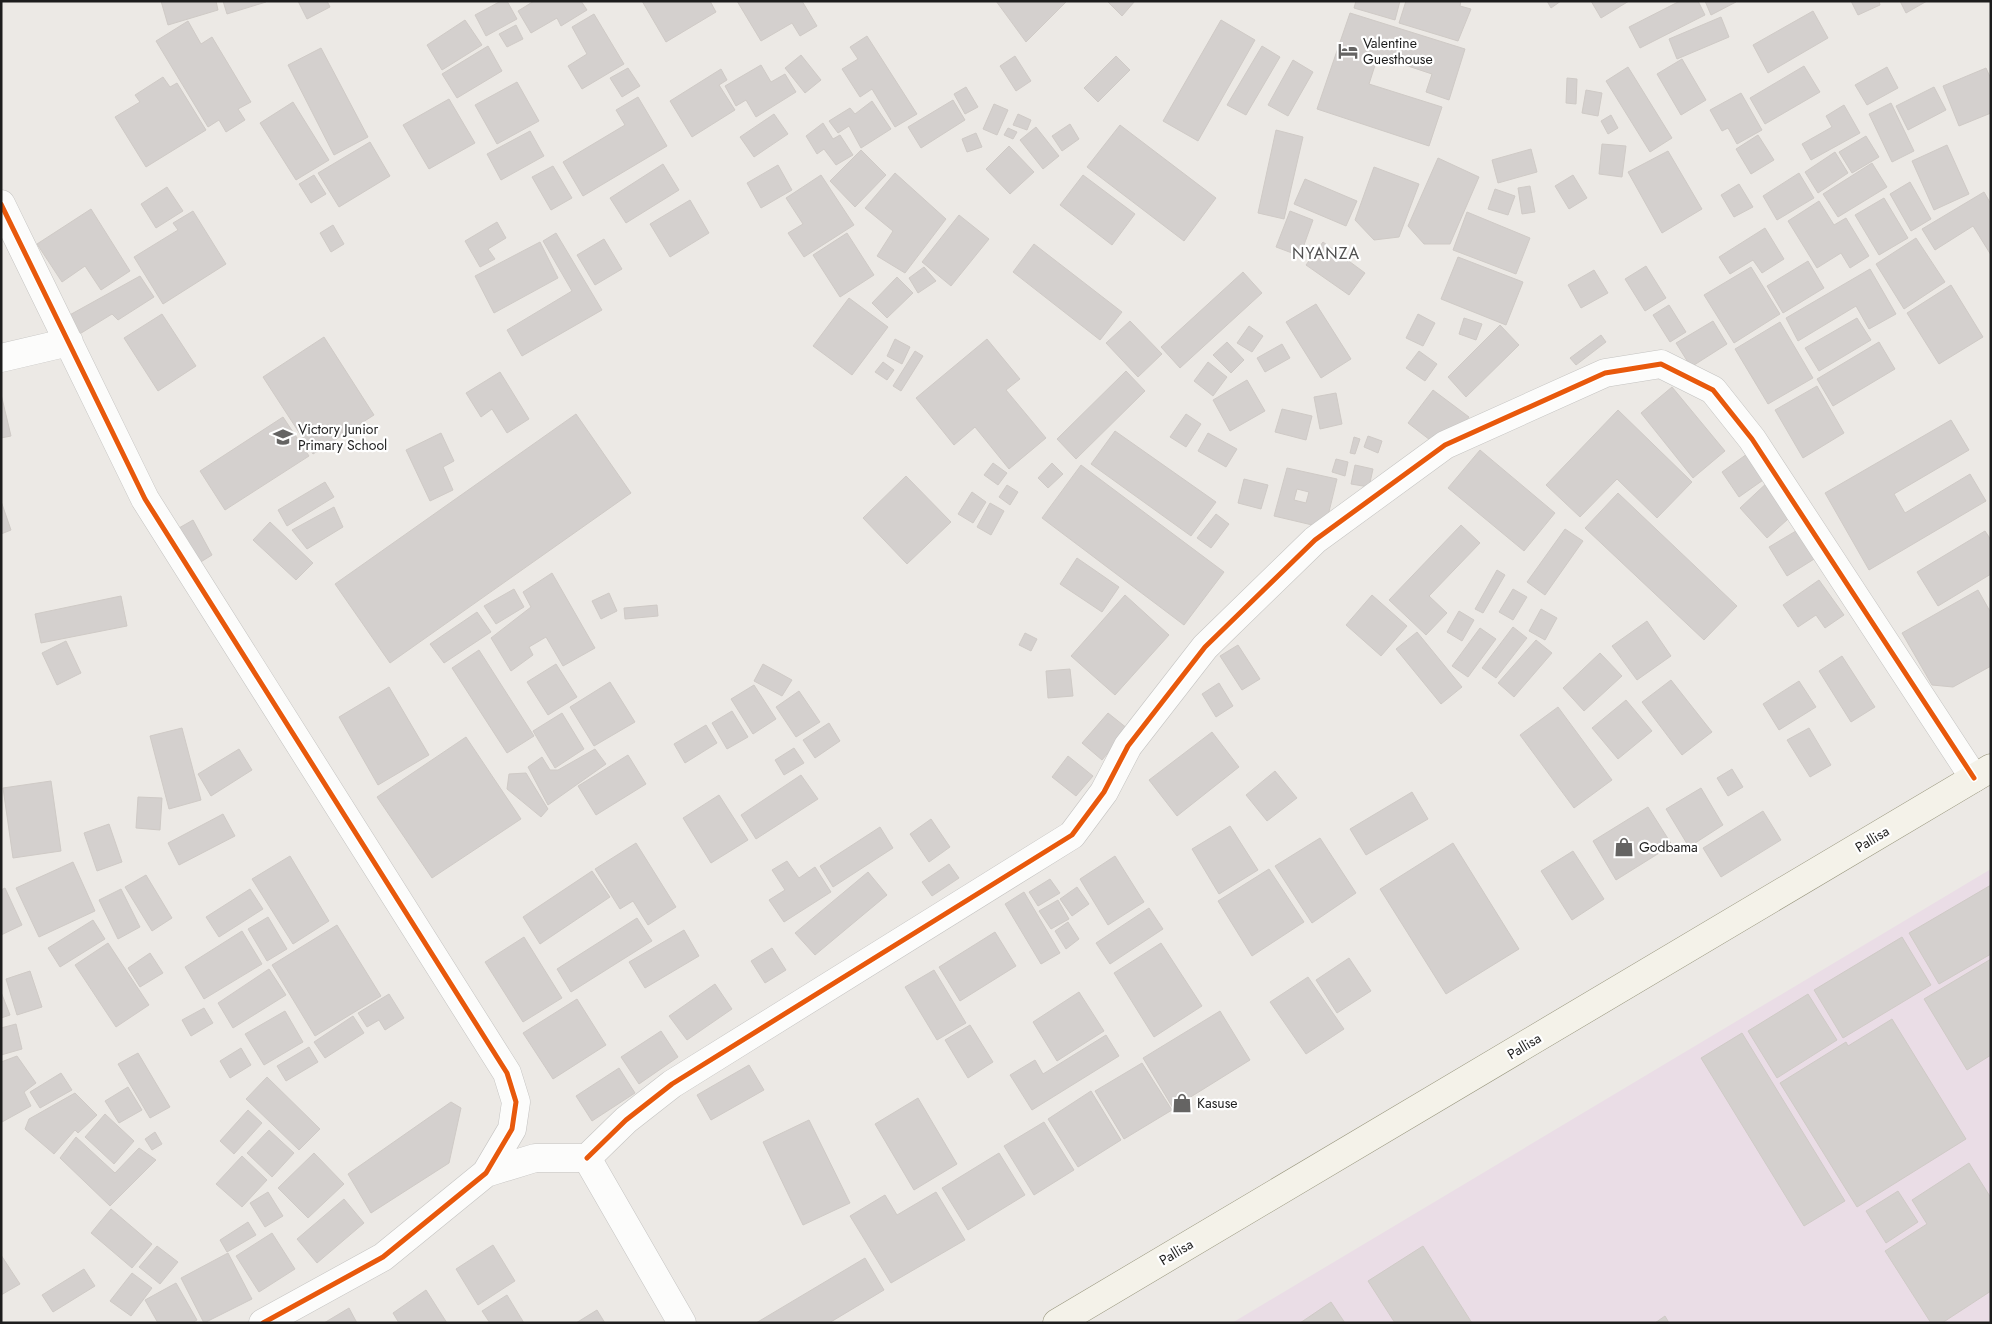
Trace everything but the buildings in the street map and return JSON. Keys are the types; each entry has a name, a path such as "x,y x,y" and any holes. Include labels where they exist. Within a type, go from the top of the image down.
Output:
{"main road":[{"name":"Pallisa","path":"1057,1323 1982,773"}],"street":[{"path":"1,204 145,499 507,1072 516,1102 512,1129 486,1173 383,1257 263,1323"},
{"path":"1,358 68,342"},
{"path":"486,1173 535,1158 587,1158 626,1120 672,1084 1072,835 1104,792 1128,746 1204,647 1315,540 1445,445 1605,373 1660,364 1713,390 1752,439 1982,773"},
{"path":"587,1158 682,1323"}],"shaded area":[{"path":"1991,869 1991,1323 1232,1323"}],"cycle path":[{"path":"1,204 145,499 507,1073 516,1102 512,1129 486,1173 383,1257 263,1323"},
{"path":"587,1158 626,1120 672,1084 1072,835 1104,792 1128,746 1205,647 1315,540 1445,445 1605,373 1661,364 1713,390 1752,439 1974,778"}],"place":[{"name":"Valentine Guesthouse","path":"1348,51"},
{"name":"Victory Junior Primary School","path":"283,437"},
{"name":"Godbama","path":"1624,847"},
{"name":"Kasuse","path":"1182,1103"}],"district":[{"name":"NYANZA","path":"1326,253"}]}
